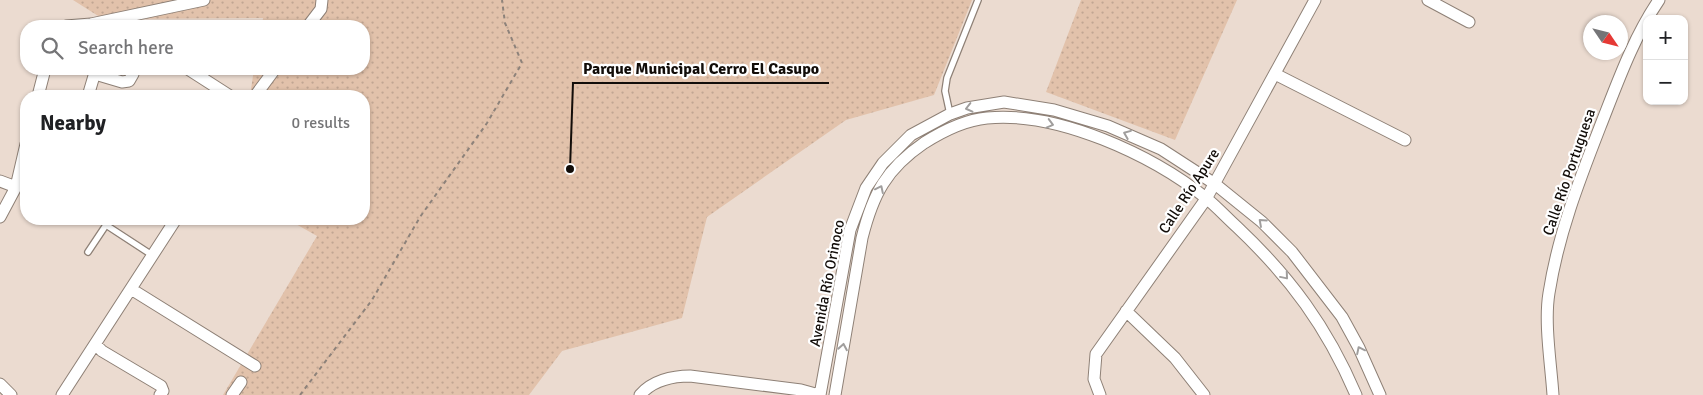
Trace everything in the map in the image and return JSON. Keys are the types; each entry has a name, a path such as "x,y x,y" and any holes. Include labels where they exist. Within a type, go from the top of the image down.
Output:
{"street":[{"path":"111,20 204,0"},
{"path":"313,20 321,9 322,0"},
{"name":"Calle Río Apure","path":"1100,395 1094,379 1096,354 1206,199 1315,0"},
{"path":"1428,0 1469,22"},
{"name":"Calle Río Portuguesa","path":"1553,395 1548,340 1548,295 1562,229 1613,94 1646,18 1659,0"},
{"path":"136,14 136,20"},
{"path":"1275,74 1405,140"},
{"path":"40,90 43,75"},
{"path":"90,90 95,75"},
{"path":"105,75 122,82 129,81 132,75"},
{"path":"197,75 221,90"},
{"path":"259,90 271,75"},
{"name":"Avenida Río Orinoco","path":"820,395 850,230 866,188 883,163 911,135 950,114 967,108 1004,102 1054,110 1134,137 1161,149 1215,184 1262,222 1292,252 1342,317 1359,348 1380,395"},
{"path":"1022,118 1024,104"},
{"name":"Avenida Río Orinoco","path":"835,395 867,217 880,187 888,175 910,153 949,129 986,118 1013,117 1045,122 1097,137 1160,166 1206,199 1249,238 1284,276 1315,316 1342,364 1356,395"},
{"path":"0,217 16,187 20,170"},
{"path":"0,181 16,187"},
{"path":"856,213 867,217"},
{"path":"62,395 172,225"},
{"path":"131,289 255,366"},
{"path":"1126,311 1175,358 1204,395"},
{"path":"95,344 102,351 160,386 163,391 160,395"},
{"path":"640,395 660,381 676,376 690,376 801,390 820,395"},
{"path":"232,395 241,382"},
{"path":"0,384 11,395"}],"lane":[{"path":"950,114 944,91 947,78 978,0"},
{"path":"88,252 106,225 152,255"}],"path":[{"path":"300,395 372,300 420,217 487,123 522,63 505,23 502,0"}],"shaded area":[{"path":"73,0 972,0 934,95 846,120 707,217 682,318 562,351 529,395 223,395 317,236 298,225 370,225 370,90 251,90 253,75 370,75 370,20 263,20 263,18 103,19"},
{"path":"1081,0 1237,0 1175,140 1046,92"}],"place":[{"name":"Parque Municipal Cerro El Casupo","path":"570,169"}]}
